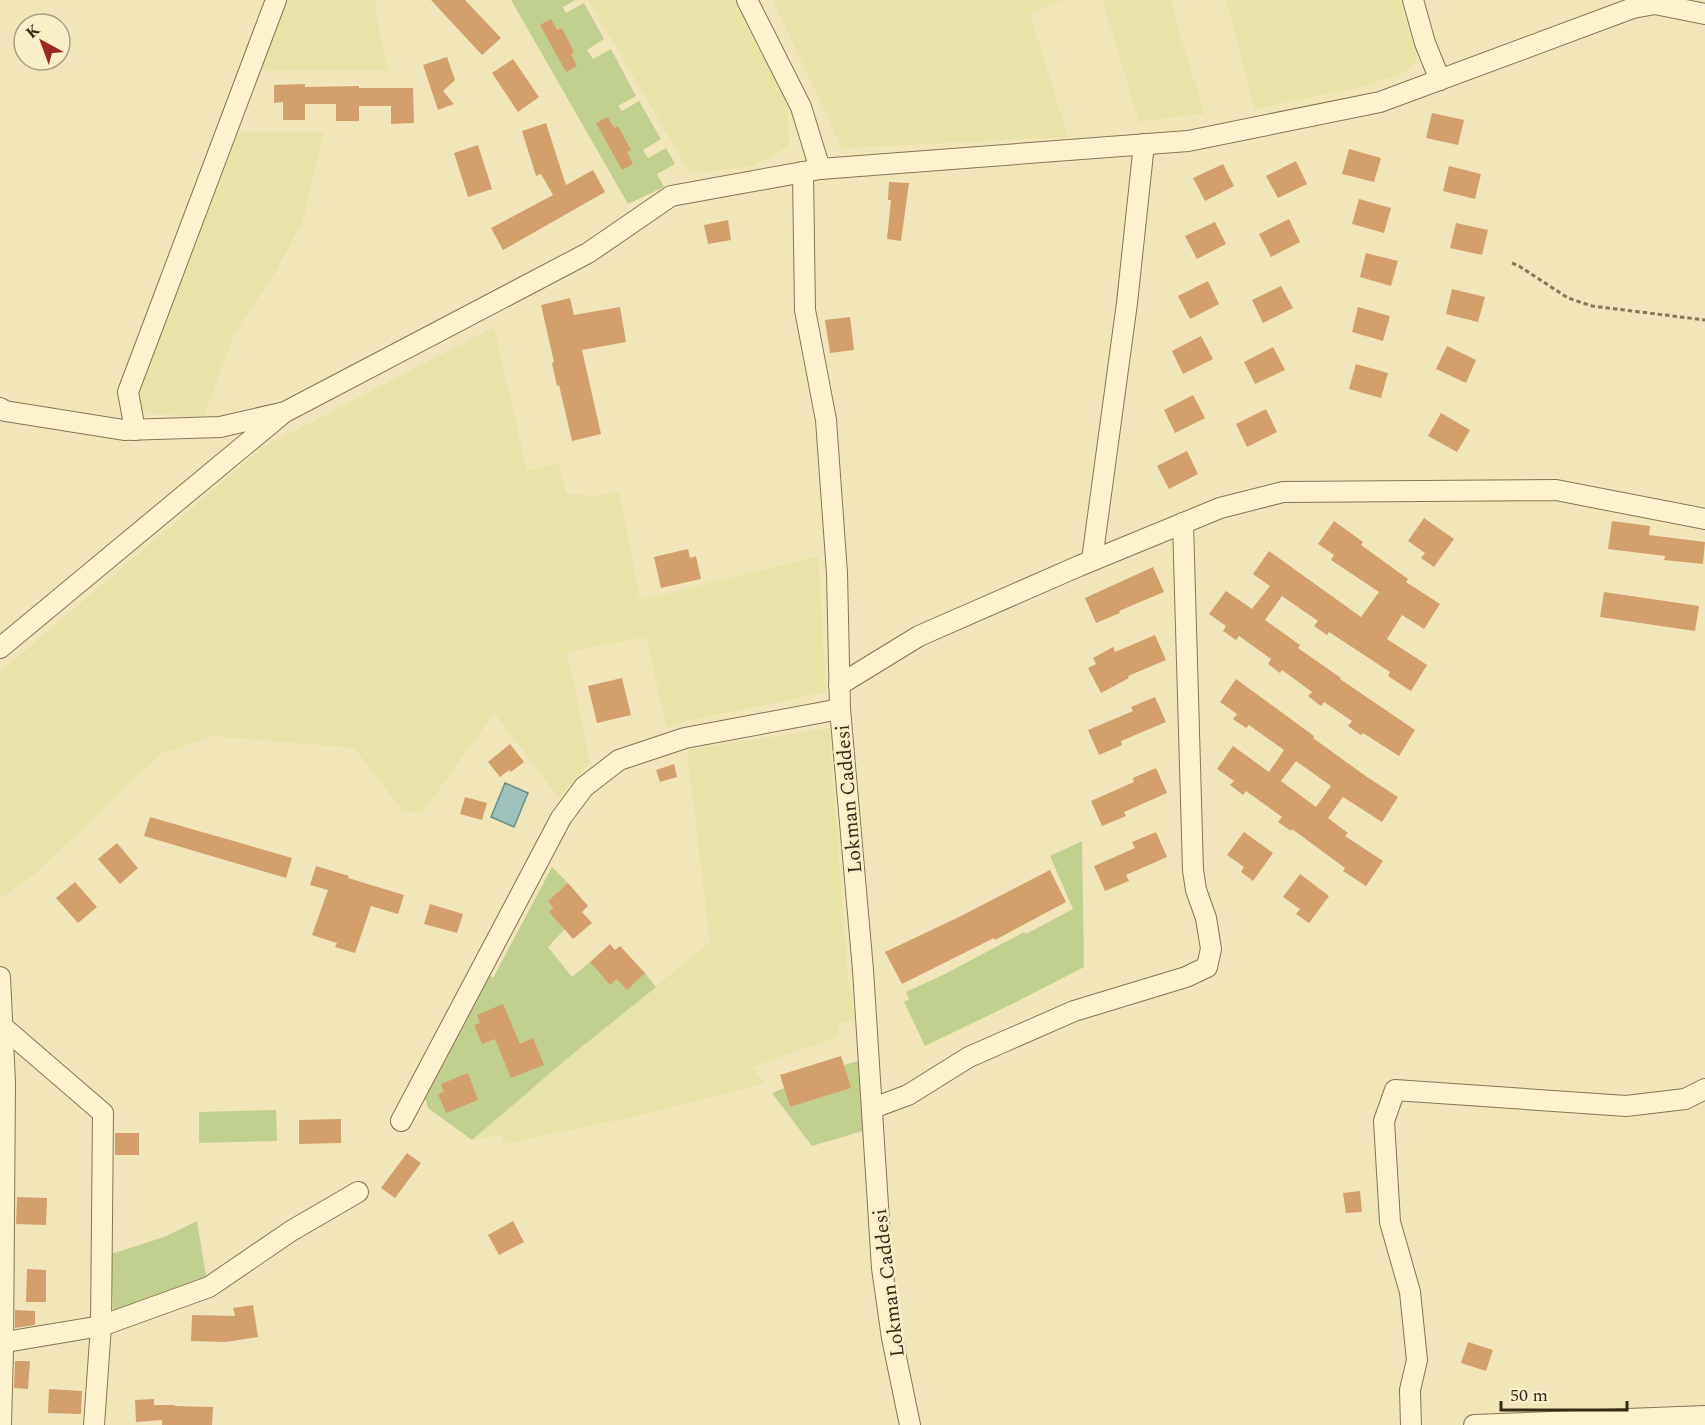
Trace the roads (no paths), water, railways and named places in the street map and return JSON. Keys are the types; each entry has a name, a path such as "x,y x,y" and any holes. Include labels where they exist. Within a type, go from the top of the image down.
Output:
{"street":[{"path":"135,429 128,392 276,0"},
{"name":"Lokman Caddesi","path":"747,0 801,107 812,171 805,310 826,420 837,573 840,709 863,970 882,1268 892,1338 910,1425"},
{"path":"1413,0 1425,43 1440,80"},
{"path":"0,648 285,412 588,253 671,196 812,171 1188,141 1380,102 1633,8 1655,4 1705,14"},
{"path":"1092,560 1128,303 1144,144"},
{"path":"0,408 5,411 124,430 220,427 285,412"},
{"path":"840,685 918,636 1092,560 1220,508 1283,492 1556,490 1705,519"},
{"path":"873,1108 908,1095 969,1057 1074,1011 1186,977 1207,967 1211,949 1206,918 1196,890 1193,870 1183,523"},
{"path":"401,1121 561,818 584,787 619,760 685,738 840,709"},
{"path":"0,977 5,1082 1,1425"},
{"path":"2,1026 103,1113 101,1326 94,1425"},
{"path":"1411,1425 1410,1390 1417,1360 1410,1293 1390,1221 1384,1121 1395,1090 1626,1106 1685,1100 1705,1089"},
{"path":"2,1342 101,1326 209,1287 291,1231 358,1192"},
{"path":"1474,1425 1598,1423 1705,1416"}],"water":[{"path":"505,783 528,793 514,827 491,817"}]}
